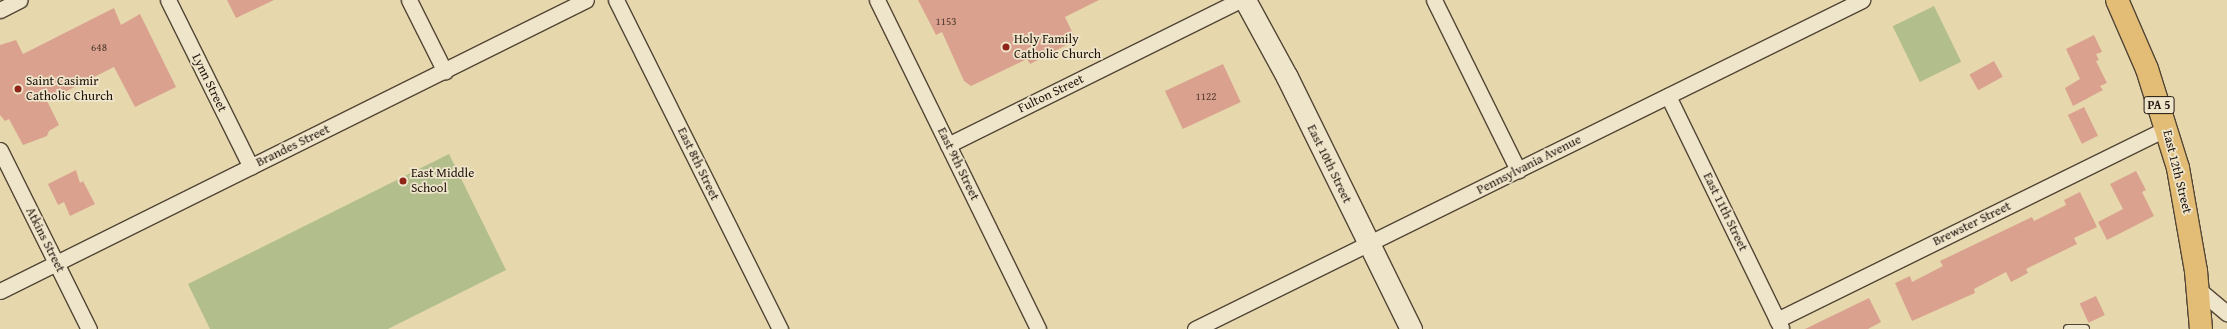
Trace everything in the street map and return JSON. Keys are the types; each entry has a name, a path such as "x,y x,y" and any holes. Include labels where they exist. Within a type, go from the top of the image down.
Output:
{"main road":[{"name":"East 12th Street","path":"2117,0 2137,45 2167,128 2188,215 2198,289 2201,329"}],"street":[{"path":"0,10 20,0"},
{"name":"Lynn Street","path":"168,0 250,167"},
{"path":"409,0 445,72"},
{"name":"Brandes Street","path":"0,290 445,72 586,0"},
{"name":"East 8th Street","path":"616,0 780,329"},
{"name":"East 9th Street","path":"877,0 1038,329"},
{"name":"Fulton Street","path":"948,144 1240,0"},
{"name":"East 10th Street","path":"1245,0 1287,77 1411,329"},
{"path":"1434,0 1518,170"},
{"name":"Pennsylvania Avenue","path":"1195,329 1862,0"},
{"name":"East 11th Street","path":"1668,96 1779,324"},
{"name":"Brewster Street","path":"1779,324 2167,128"},
{"name":"Atkins Street","path":"0,150 89,329"},
{"path":"2198,289 2227,314"}],"lane":[{"path":"2068,329 2085,329"}],"green space":[{"path":"1934,6 1961,62 1920,82 1893,26"},
{"path":"449,154 506,270 388,329 210,329 188,284"}],"building":[{"path":"227,0 274,0 236,18"},
{"path":"918,0 1099,0 1065,17 1076,40 1030,64 1027,59 971,86 964,81 942,32 936,35"},
{"path":"114,8 121,25 140,14 176,87 135,107 114,67 47,101 59,125 49,131 47,136 23,145 9,119 5,121 0,115 0,45 16,40 23,54"},
{"path":"2094,35 2102,52 2096,54 2099,60 2096,61 2107,83 2100,86 2103,90 2073,106 2065,88 2080,79 2066,49"},
{"path":"1994,61 2003,77 1978,90 1970,75"},
{"path":"1223,64 1241,102 1183,129 1165,91"},
{"path":"2084,107 2098,136 2082,144 2068,115"},
{"path":"76,170 80,183 83,181 95,204 70,216 64,202 58,205 48,184"},
{"path":"2136,171 2146,190 2142,192 2154,216 2107,240 2098,222 2123,209 2110,184"},
{"path":"2080,192 2097,227 2074,238 2077,244 2026,269 2028,273 2011,282 2006,272 1974,289 1975,293 1912,321 1895,283 1910,276 1912,282 1943,266 1940,261 2032,217 2034,221 2066,205 2064,200"},
{"path":"2096,296 2105,315 2089,323 2080,304"},
{"path":"1869,298 1881,322 1868,329 1805,329"}],"place":[{"name":"Holy Family Catholic Church","path":"1006,47"},
{"name":"Saint Casimir Catholic Church","path":"18,89"},
{"name":"East Middle School","path":"403,181"}]}
